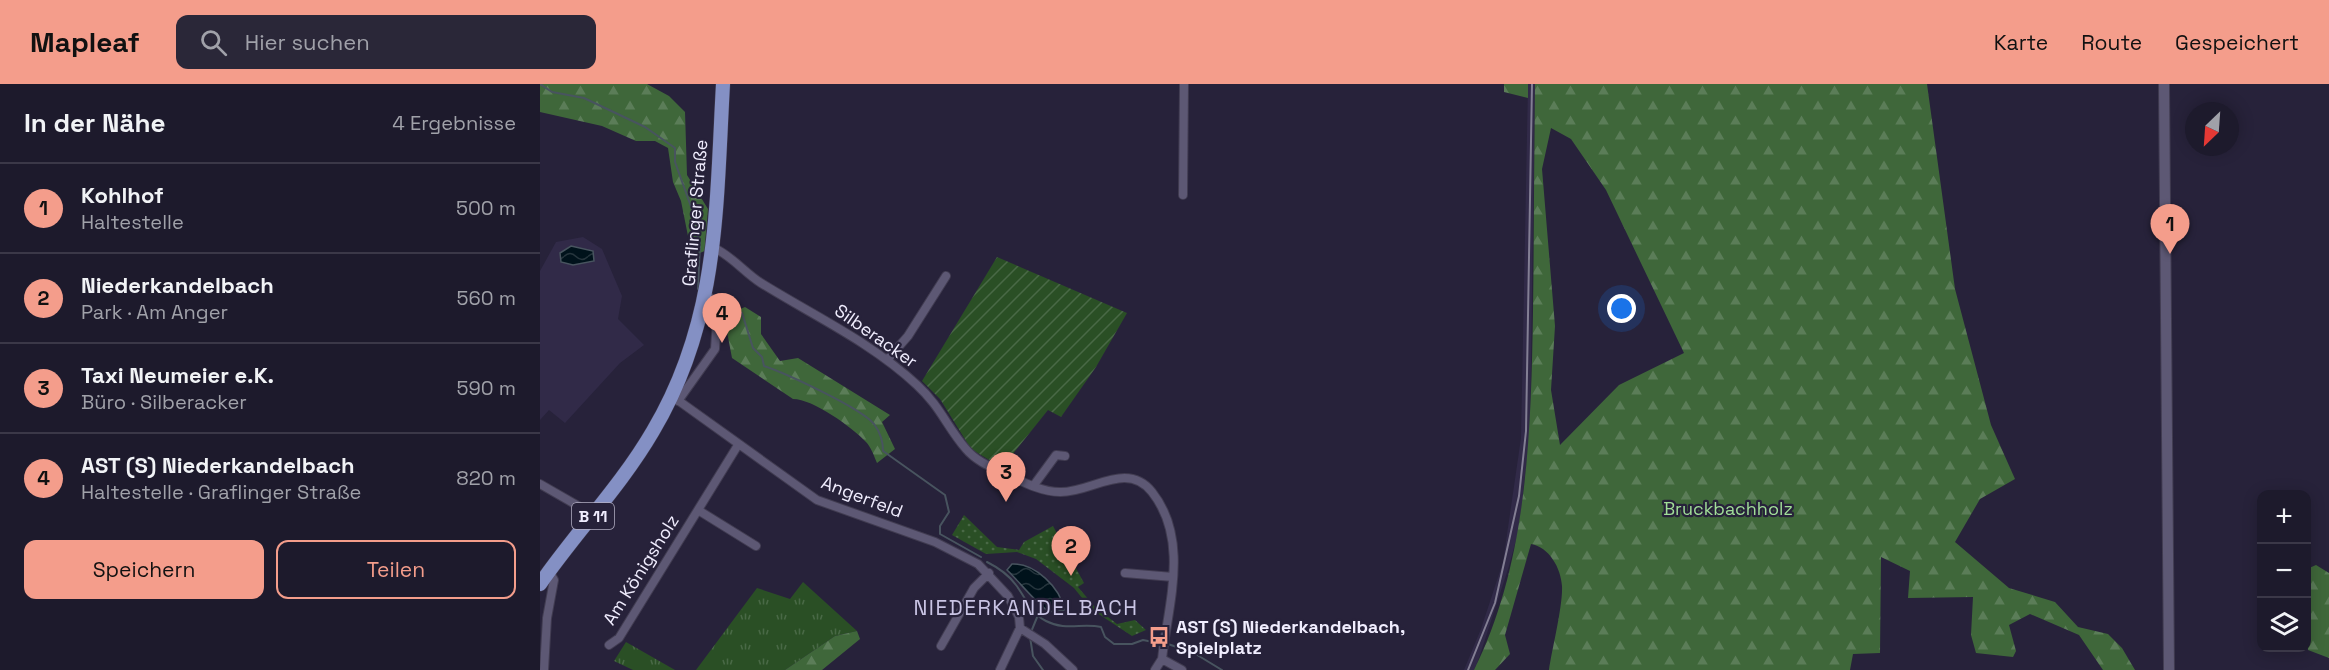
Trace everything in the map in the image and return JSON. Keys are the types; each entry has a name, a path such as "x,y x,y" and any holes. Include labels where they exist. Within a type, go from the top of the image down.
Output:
{"main road":[{"name":"Graflinger Straße","path":"540,584 635,461 675,399 707,295 714,248 723,84"}],"street":[{"path":"1183,195 1184,84"},
{"path":"2164,84 2169,670"},
{"name":"Silberacker","path":"714,248 759,282 852,336 887,360 935,402 967,450 978,460 1034,485 1057,492 1071,492 1124,477 1136,479 1146,485 1154,494 1170,532 1175,558 1162,659 1155,670"},
{"path":"887,360 908,336 946,276"},
{"path":"675,399 715,348 718,304 707,295"},
{"name":"Angerfeld","path":"675,399 817,500 960,552 989,573 1008,596 1019,617 1020,628"},
{"name":"Am Königsholz","path":"609,645 619,638 738,445"},
{"path":"1034,485 1056,455 1065,456"},
{"path":"540,484 594,515"},
{"name":"Am Königsholz","path":"698,510 756,546"},
{"path":"544,670 547,618 554,580 549,571"},
{"path":"941,646 974,588 989,573"},
{"path":"1125,573 1173,577"},
{"path":"1000,670 1020,628 1045,644 1073,670"},
{"path":"1162,659 1182,670"}],"shaded area":[{"path":"1528,84 1535,84 1530,432 1519,529 1509,566 1478,661 1474,670 1464,670 1481,629 1503,562 1521,438"},
{"path":"583,237 602,249 622,296 618,319 644,345 620,363 565,423 549,410 540,420 540,271 556,242"}],"green space":[{"path":"540,84 647,84 669,96 685,112 687,175 708,209 705,244 707,250 695,255 690,246 681,201 673,182 668,148 655,141 636,141 602,126 540,112"},
{"path":"1504,84 1528,84 1528,98 1504,92"},
{"name":"Bruckbachholz","path":"1535,84 1927,84 1955,289 1991,425 2015,479 1980,499 1955,542 2009,588 2055,602 2078,627 2108,634 2122,648 2135,670 2103,670 2079,635 2030,614 2009,625 2016,651 2013,657 1976,653 1971,635 1973,597 1908,598 1910,571 1881,557 1880,653 1853,654 1850,670 1549,670 1561,605 1561,579 1553,559 1543,549 1531,544 1505,635 1510,654 1495,670 1474,670 1492,628 1506,585 1516,541 1528,449 1532,357","holes":["1551,128 1571,139 1606,190 1684,353 1619,385 1560,445 1551,390 1555,326 1542,169"]},
{"path":"997,257 1127,313 1096,367 1061,417 1048,410 1012,455 1004,469 971,449 940,399 922,381"},
{"path":"745,307 761,317 761,334 780,361 798,358 890,415 882,422 895,449 877,463 868,444 842,422 811,404 793,399 732,358 724,316"},
{"name":"NIEDERKANDELBACH","path":"964,515 997,547 1019,550 1024,542 1053,526 1084,583 1078,587 1095,607 1117,624 1135,620 1146,630 1132,636 1091,609 1074,588 1036,559 1017,552 986,554 952,535"},
{"path":"2316,565 2329,573 2329,658 2311,651 2311,567"},
{"path":"803,582 857,631 835,636 785,670 696,670 757,588 790,599"},
{"path":"857,631 860,639 822,670 785,670 835,636"},
{"path":"626,642 675,670 633,670 614,661"}],"water":[{"path":"571,246 593,251 594,261 573,265 561,262 560,253"},
{"path":"1012,564 1029,568 1046,578 1058,593 1064,610 1049,611 1041,605 1007,570"}],"waterway":[{"path":"540,84 552,92 584,98 645,127 675,148 675,162 694,215 694,225 700,243 698,289 701,291"},
{"path":"722,300 742,313 753,348 762,357 764,366 839,400 874,424 881,437 883,451 945,495 949,512 940,526 940,534 981,557"},
{"path":"987,562 1010,578 1033,610 1046,621 1060,626 1101,627 1105,637 1114,644 1132,644 1143,640 1158,643"},
{"path":"1031,632 1038,615"},
{"path":"1030,637 1033,656 1043,670"},
{"path":"1168,644 1194,653 1222,670"}],"railway":[{"path":"1468,670 1495,603 1519,496 1526,431 1532,84"}],"place":[{"name":"Kohlhof","path":"2170,254"},
{"name":"AST (S) Niederkandelbach","path":"722,343"},
{"name":"Taxi Neumeier e.K.","path":"1006,502"},
{"name":"Niederkandelbach","path":"1071,576"},
{"name":"AST (S) Niederkandelbach, Spielplatz","path":"1159,637"}],"district":[{"name":"NIEDERKANDELBACH","path":"1026,608"}]}
